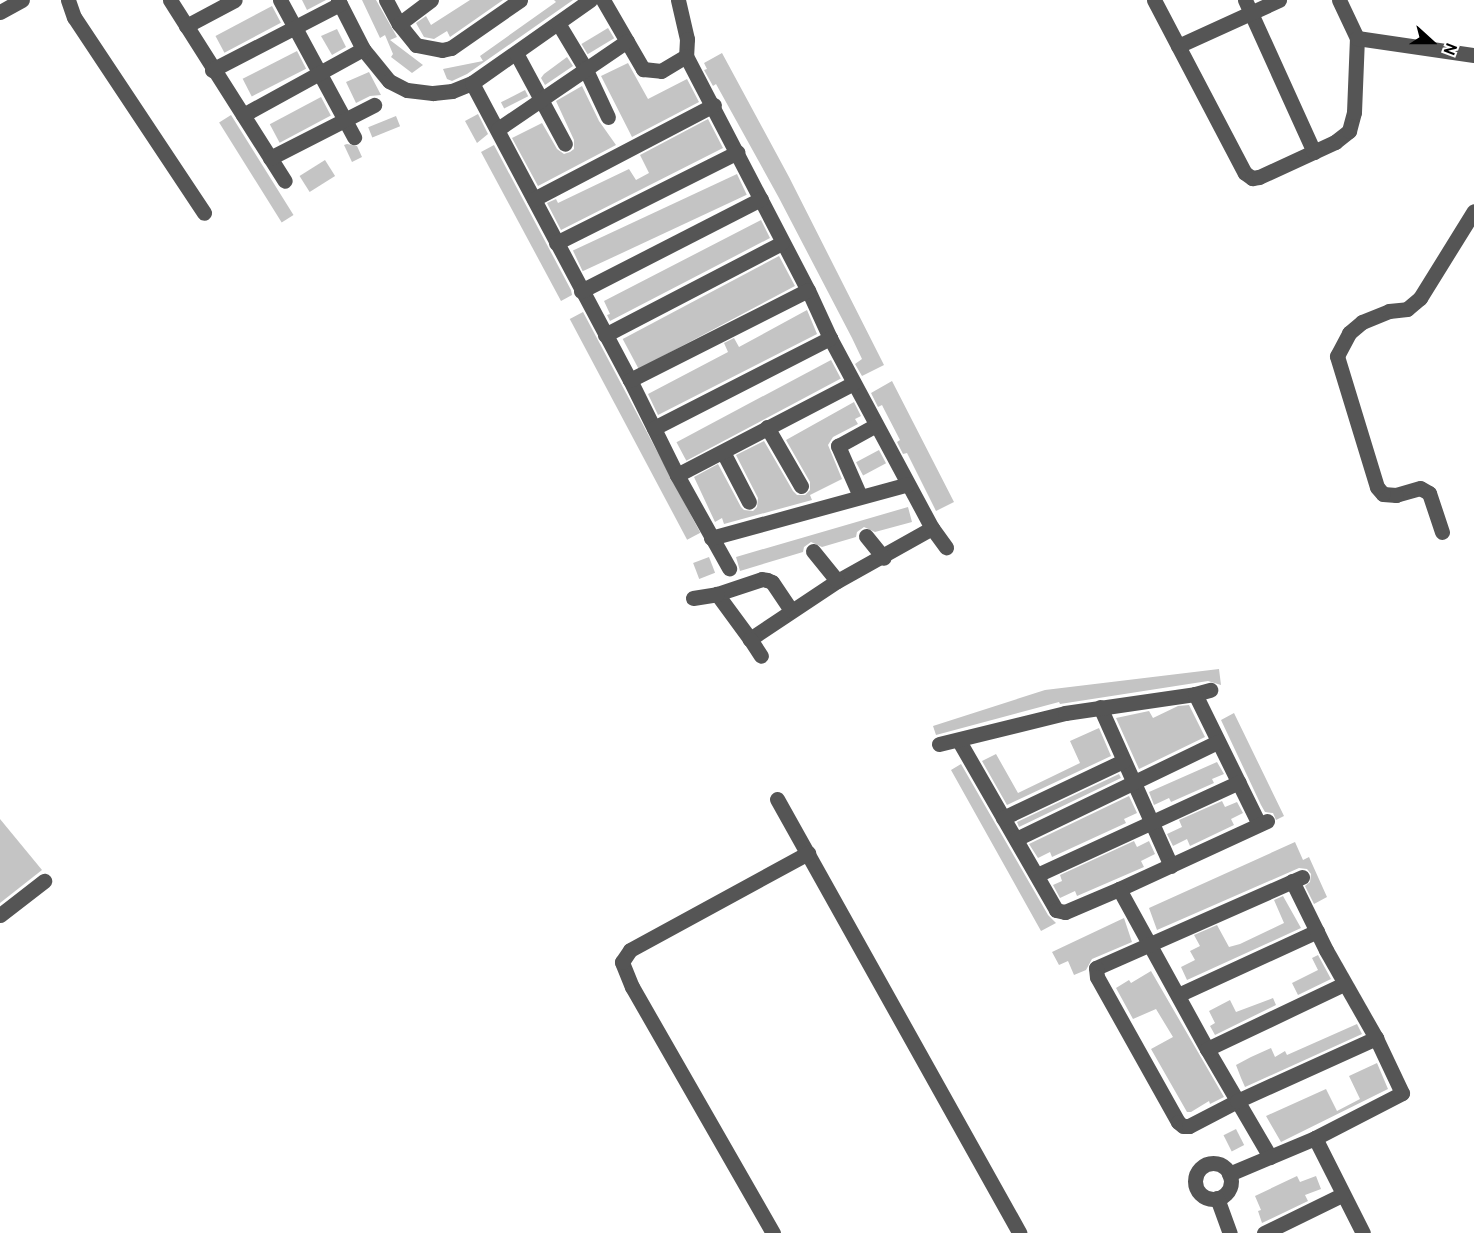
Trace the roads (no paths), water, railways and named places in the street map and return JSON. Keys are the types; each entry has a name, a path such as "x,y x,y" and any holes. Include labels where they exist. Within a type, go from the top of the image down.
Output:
{"street":[{"path":"68,0 74,17 204,213"},
{"path":"170,0 212,70 285,181"},
{"path":"186,26 235,0"},
{"path":"280,0 354,136"},
{"path":"386,0 399,24 416,45 442,50 451,48 520,0"},
{"path":"399,24 431,0"},
{"path":"212,70 339,2 363,49 389,81 407,90 433,93 452,91 472,83 590,0"},
{"path":"603,0 643,69 652,72 661,71 686,56"},
{"path":"678,0 687,39 686,56 714,105 830,338 932,528 946,547"},
{"path":"1154,0 1245,173 1252,178 1259,177 1335,142 1349,131 1354,112 1357,38 1339,0"},
{"path":"1178,46 1248,7 1279,0"},
{"path":"1248,7 1314,152"},
{"path":"558,23 585,68 608,117"},
{"path":"1357,38 1474,55"},
{"path":"498,129 627,41"},
{"path":"243,115 363,49"},
{"path":"516,53 565,144"},
{"path":"472,83 630,380 677,475 729,568"},
{"path":"270,158 374,105"},
{"path":"534,199 714,105"},
{"path":"556,243 738,152"},
{"path":"581,291 761,199"},
{"path":"1442,532 1429,493 1420,488 1389,495 1383,494 1377,487 1337,356 1349,333 1362,322 1389,311 1407,309 1420,298 1474,211"},
{"path":"606,335 782,243"},
{"path":"630,380 808,290"},
{"path":"654,428 830,338"},
{"path":"677,475 854,383"},
{"path":"860,495 838,446 876,424"},
{"path":"767,427 801,486"},
{"path":"723,452 749,502"},
{"path":"711,538 860,495 908,484"},
{"path":"750,639 837,581 884,558 932,528"},
{"path":"866,536 884,558"},
{"path":"813,551 837,581"},
{"path":"693,598 717,594 762,579 772,582 791,610"},
{"path":"717,594 761,656"},
{"path":"939,744 959,741 1065,713 1210,690"},
{"path":"959,741 1056,910 1060,913 1119,890 1263,823 1239,782 1195,694"},
{"path":"1100,707 1171,866"},
{"path":"1016,839 1218,741"},
{"path":"1003,818 1123,760"},
{"path":"1037,875 1239,782"},
{"path":"777,798 1020,1233"},
{"path":"773,1233 632,987 622,962 630,950 808,854"},
{"path":"1229,1174 1315,1138 1402,1093 1376,1038 1344,984 1317,931 1297,879 1096,968 1095,972 1172,1112 1178,1122 1189,1126 1237,1101 1376,1038"},
{"path":"0,915 44,881"},
{"path":"1119,890 1270,1157"},
{"path":"1178,995 1317,931"},
{"path":"1207,1049 1344,984"},
{"path":"1315,1138 1363,1233"},
{"path":"1208,1164 1218,1164 1229,1174 1230,1189 1217,1198 1204,1197 1197,1189 1195,1179 1199,1170 1208,1164"},
{"path":"1264,1233 1342,1195"},
{"path":"1217,1198 1230,1233"}]}
